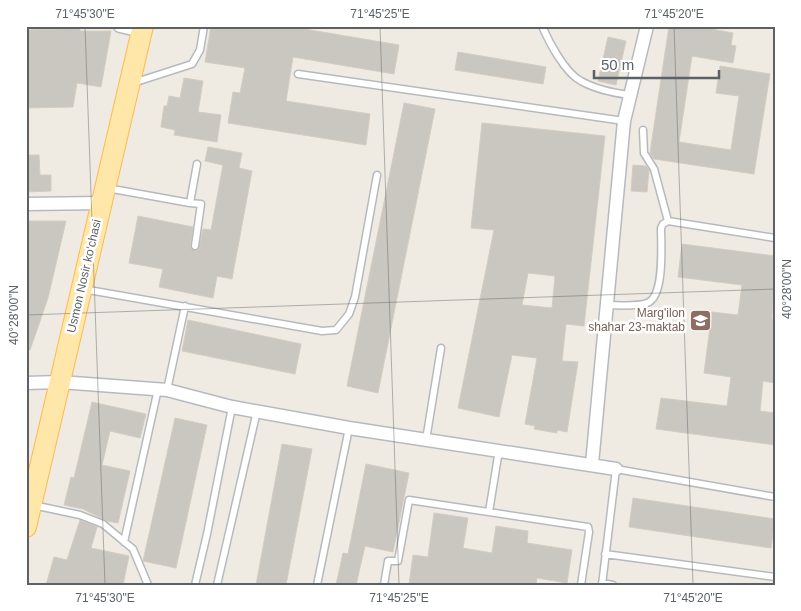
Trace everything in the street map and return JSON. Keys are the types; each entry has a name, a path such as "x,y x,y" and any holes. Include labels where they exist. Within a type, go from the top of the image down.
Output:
{"main road":[{"name":"Usmon Nosir ko‘chasi","path":"26,527 143,29"}],"street":[{"path":"120,26 143,29"},
{"path":"592,464 624,121 647,26"},
{"path":"26,204 104,195"},
{"path":"26,383 60,382 162,390 257,412 616,469"}],"lane":[{"path":"129,84 192,64 200,50 204,26"},
{"path":"542,26 552,47 580,81 612,92 630,95"},
{"path":"298,74 624,121"},
{"path":"643,130 644,153 654,169 668,221"},
{"path":"190,203 197,164"},
{"path":"82,289 322,331 336,330 350,314 355,296 377,175"},
{"path":"104,195 200,204 195,246"},
{"path":"607,305 648,303 656,296 661,272 661,228 662,224 668,221 775,238"},
{"path":"124,542 185,306"},
{"path":"426,440 441,348"},
{"path":"194,585 207,534 232,407"},
{"path":"216,585 257,412"},
{"path":"318,585 349,428"},
{"path":"489,512 499,450"},
{"path":"613,585 602,584 616,469 775,497"},
{"path":"384,585 388,561 398,561 409,500 588,528 581,585"},
{"path":"31,504 80,515 103,524 133,549 148,585"},
{"path":"605,554 775,577"}],"building":[{"path":"61,26 81,31 111,31 101,87 77,83 73,107 26,108 26,30 60,29"},
{"path":"211,26 287,26 399,45 394,74 293,57 286,101 370,114 366,145 228,123 233,92 240,93 245,68 205,62"},
{"path":"669,26 695,26 733,33 731,45 736,46 733,63 692,56 679,142 731,150 739,96 716,93 720,66 770,74 754,174 654,159 650,153"},
{"path":"608,37 626,41 616,85 598,81"},
{"path":"458,52 546,67 543,84 455,70"},
{"path":"184,78 203,81 198,112 221,115 217,142 174,135 175,130 161,127 164,106 167,106 169,96 180,98"},
{"path":"404,103 435,109 378,393 347,386"},
{"path":"482,123 605,136 584,326 566,324 562,361 578,362 567,432 557,430 557,433 534,429 535,426 525,424 537,358 512,355 499,417 458,408 494,230 471,228","holes":["528,273 555,276 552,308 522,305"]},
{"path":"208,147 242,153 239,168 252,171 232,279 217,276 213,298 159,287 163,269 129,263 138,216 193,227 190,247 195,251 199,249 203,229 211,230 223,165 205,161"},
{"path":"26,155 39,155 40,175 51,175 51,191 26,192"},
{"path":"633,165 646,166 649,170 647,192 631,191"},
{"path":"26,221 66,221 48,298 30,350 26,350"},
{"path":"682,244 775,256 772,319 775,319 775,383 763,381 760,411 775,413 775,445 656,429 661,398 727,406 731,377 704,373 712,312 738,315 742,285 678,277"},
{"path":"188,320 301,344 295,374 182,351"},
{"path":"92,402 146,414 140,438 110,431 102,465 130,471 118,523 107,521 83,509 64,505 71,477 74,478"},
{"path":"175,418 207,425 176,568 143,561"},
{"path":"282,444 312,449 286,585 256,585"},
{"path":"366,464 409,473 393,552 365,546 356,585 336,585 343,553 348,554"},
{"path":"633,498 775,519 771,548 629,527"},
{"path":"434,513 468,518 463,548 492,553 496,526 528,531 527,543 572,550 567,583 537,578 536,585 409,585 413,555 428,557"},
{"path":"80,520 97,527 91,548 129,556 123,585 46,585 54,557 67,560"}],"place":[{"name":"Marg'ilon shahar 23-maktab","path":"701,320"}]}
